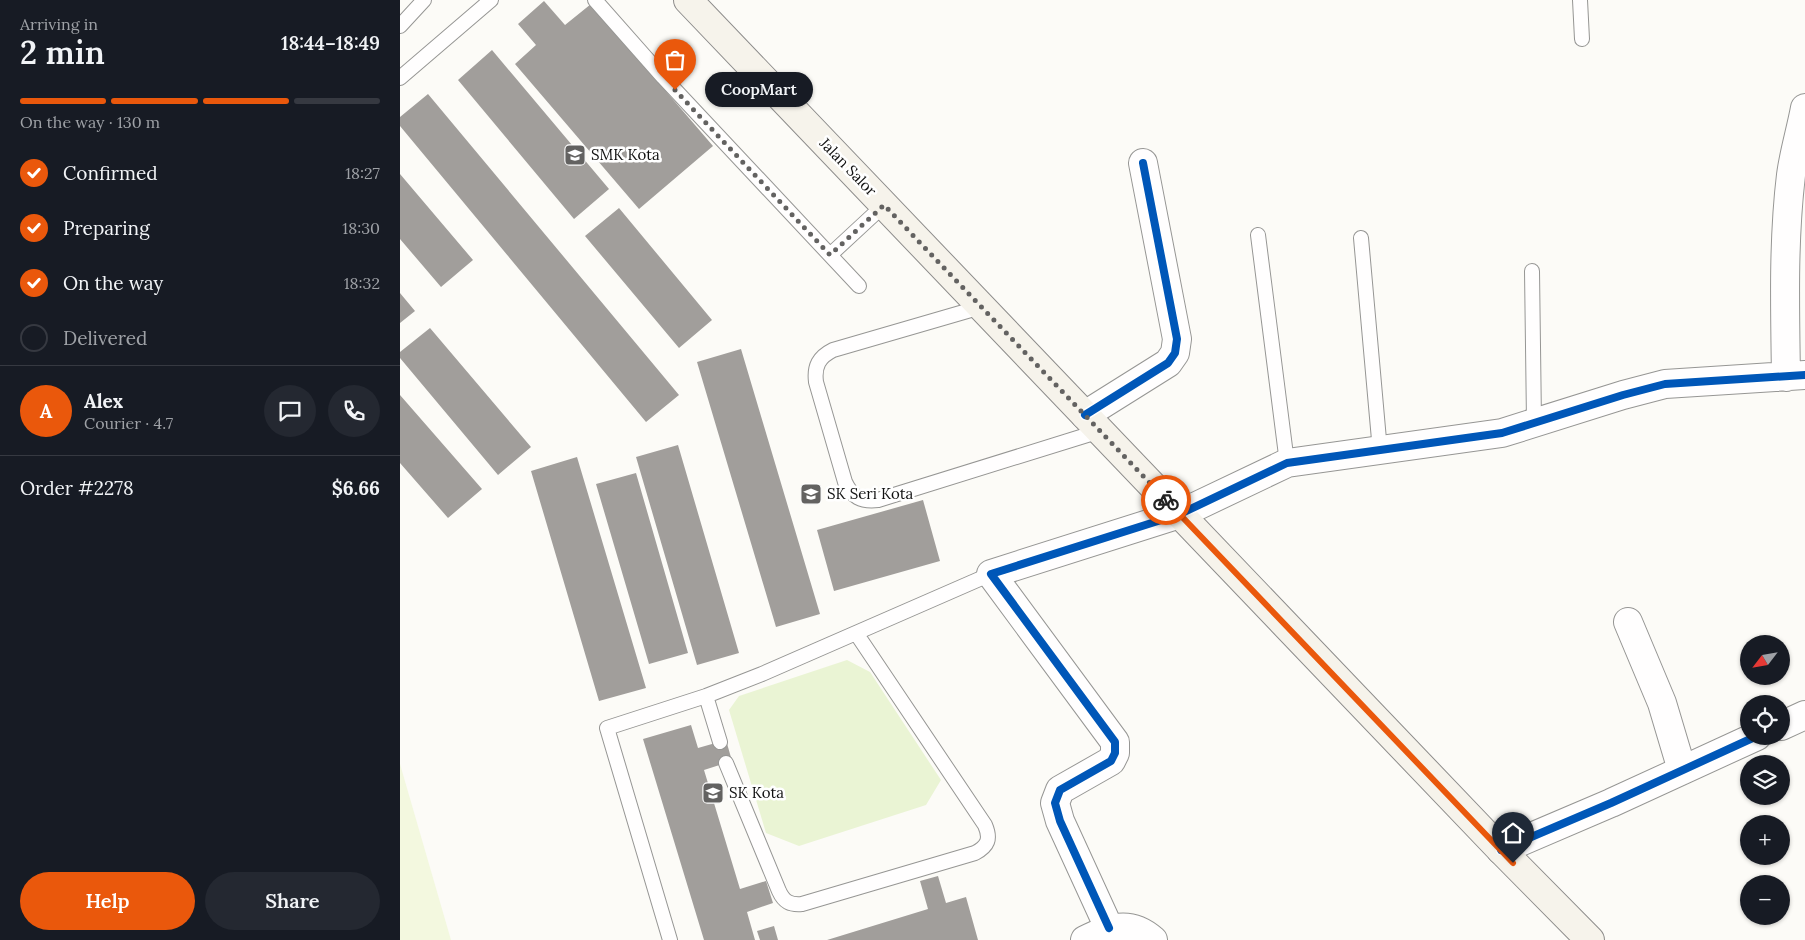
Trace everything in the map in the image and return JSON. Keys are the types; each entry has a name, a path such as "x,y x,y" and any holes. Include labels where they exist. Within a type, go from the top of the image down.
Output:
{"main road":[{"name":"Jalan Salor","path":"688,0 1501,850 1590,940"}],"street":[{"path":"1109,928 1060,821 1054,803 1060,790 1110,761 1115,753 1114,742 991,574 1180,514 1287,463 1502,433 1623,395 1665,384 1796,376 1785,316 1787,213 1791,172 1805,108"},
{"path":"1092,423 1168,363 1175,352 1177,339 1142,163"},
{"path":"1628,622 1662,703 1682,770"},
{"path":"1790,722 1805,715"},
{"path":"1501,850 1740,744"},
{"path":"1084,940 1109,928 1131,928 1153,940"}],"lane":[{"path":"400,26 424,0"},
{"path":"400,78 490,0"},
{"path":"595,0 669,84 859,286"},
{"path":"1580,0 1582,39"},
{"path":"830,255 884,205"},
{"path":"1258,235 1287,463"},
{"path":"1361,238 1380,451"},
{"path":"1532,271 1534,422"},
{"path":"981,307 833,350 825,354 818,362 815,372 816,382 845,482 850,492 857,498 867,502 878,500 1092,423"},
{"path":"670,940 607,728 706,696 762,674 991,574"},
{"path":"726,763 779,891 787,903 794,905 802,904 975,854 983,849 988,842 989,833 985,825 856,633"},
{"path":"706,696 720,742"}],"green space":[{"path":"847,660 870,672 941,780 926,805 799,846 766,833 729,710 739,696"},
{"path":"400,764 451,940 400,940"}],"building":[{"path":"544,1 565,25 591,4 713,146 639,209 515,64 536,45 518,24"},
{"path":"492,50 609,189 574,219 458,80"},
{"path":"428,94 679,395 646,422 400,126 400,117"},
{"path":"400,174 473,260 441,287 400,239"},
{"path":"619,208 712,320 679,348 585,236"},
{"path":"400,293 415,311 400,323"},
{"path":"430,328 531,447 498,475 400,358 400,352"},
{"path":"741,349 820,614 776,627 697,362"},
{"path":"400,395 482,489 448,518 400,463"},
{"path":"678,445 739,653 697,665 636,457"},
{"path":"577,457 646,688 599,701 531,471"},
{"path":"636,473 688,653 649,664 596,484"},
{"path":"923,500 940,561 834,591 817,530"},
{"path":"691,725 698,748 726,740 732,761 704,770 740,889 766,881 773,903 747,912 755,940 704,940 643,739"},
{"path":"938,876 946,903 966,897 978,940 827,940 928,909 920,881"},
{"path":"774,926 778,940 760,940 757,931"}],"cycle path":[{"path":"1085,415 1168,363 1175,353 1177,339 1143,163"},
{"path":"1109,928 1060,821 1055,803 1060,790 1111,761 1115,753 1115,742 991,574 1180,514 1287,463 1502,433 1623,395 1665,384 1805,375"},
{"path":"1501,850 1611,803 1740,744"}],"way so far":[{"path":"675,90 830,255 884,205 1166,500"}],"place":[{"name":"CoopMart","path":"675,90"},
{"name":"SMK Kota","path":"575,155"},
{"name":"SK Seri Kota","path":"811,494"},
{"name":"SK Kota","path":"713,793"}],"route":[{"path":"1166,500 1513,863"}]}
